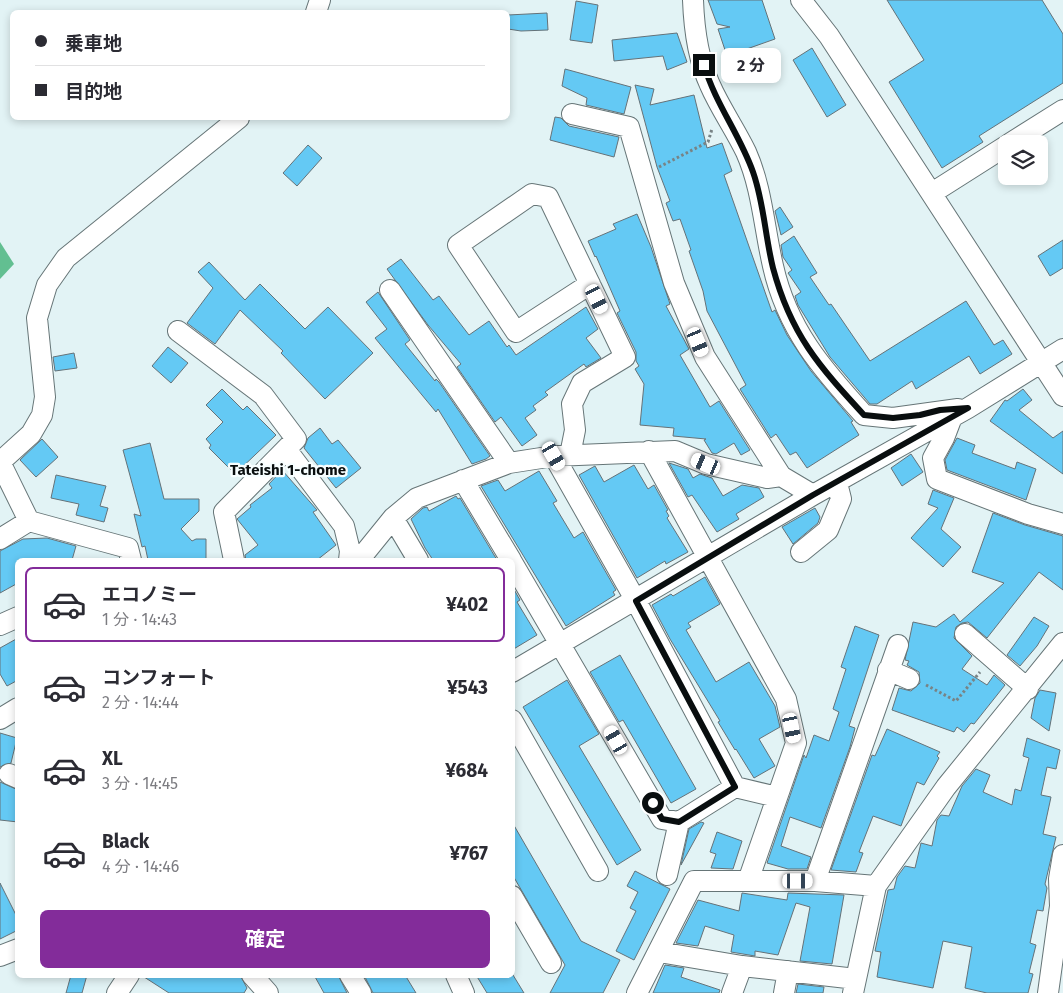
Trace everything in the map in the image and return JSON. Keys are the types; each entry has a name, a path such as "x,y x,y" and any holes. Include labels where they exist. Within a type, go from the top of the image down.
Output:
{"street":[{"path":"693,0 698,47 709,83 745,151 758,187 773,266 782,297 797,332 818,364 864,415 893,418 920,415 940,410 960,412"},
{"path":"800,0 829,36 1063,396"},
{"path":"1024,135 1063,110"},
{"path":"572,114 629,127 674,283 705,357 781,476 813,495"},
{"path":"29,521 0,462 31,434 42,415 45,397 37,318 47,285 66,258 237,120"},
{"path":"932,193 998,151"},
{"path":"562,456 575,430 572,404 582,384 625,357 590,284 548,197 532,194 458,245 516,332 590,284"},
{"path":"390,290 509,462"},
{"path":"178,331 263,395 296,438 224,512 234,558"},
{"path":"515,670 562,645 813,495 960,412 1063,350"},
{"path":"960,412 932,458 937,479 1028,514 1063,524"},
{"path":"286,449 344,526 350,550 348,558"},
{"path":"650,451 786,699 796,743 748,881"},
{"path":"362,558 393,518 417,498 509,462 562,456 675,451 706,464 767,478 781,476"},
{"path":"562,456 636,601 735,787"},
{"path":"463,480 510,558"},
{"path":"801,552 828,530 841,499 836,483"},
{"path":"393,518 417,558"},
{"path":"0,539 29,521 128,548 130,558"},
{"path":"515,566 662,819 679,822 735,787 777,797"},
{"path":"0,624 15,618"},
{"path":"965,634 1028,689"},
{"path":"658,952 742,966 788,971 855,986 876,886 946,787 1028,689 1063,643"},
{"path":"815,881 898,645"},
{"path":"888,670 909,679"},
{"path":"0,719 15,710"},
{"path":"515,725 598,871"},
{"path":"666,875 679,822"},
{"path":"1048,993 1060,906 1059,879 1063,855"},
{"path":"638,993 694,881 815,881 876,886"},
{"path":"515,901 551,963"},
{"path":"0,956 15,949"},
{"path":"732,993 742,966"},
{"path":"784,993 788,971"},
{"path":"255,978 268,993"},
{"path":"352,978 360,993"},
{"path":"457,978 464,993"}],"path":[{"path":"643,176 708,142 720,105"},
{"path":"909,679 935,688 956,701 992,658"}],"green space":[{"path":"0,242 14,264 0,279"}],"building":[{"path":"708,0 762,0 775,39 727,56 718,29 730,27 717,24"},
{"path":"887,0 1042,0 1063,34 1063,83 979,136 983,142 942,168 889,82 924,60"},
{"path":"576,1 598,5 592,43 570,40"},
{"path":"547,13 548,30 510,29 510,15"},
{"path":"677,33 687,62 667,70 663,56 614,61 612,40"},
{"path":"812,48 846,105 827,117 793,60"},
{"path":"565,69 631,87 624,114 586,105 587,98 562,86"},
{"path":"635,85 654,89 650,105 694,95 707,148 722,143 732,171 724,175 772,312 775,310 787,335 811,371 853,421 851,422 859,435 807,468 796,452 790,455 776,434 771,438 740,389 746,385 707,311 703,291 689,251 691,250 680,219 673,221 666,203 670,201 657,167"},
{"path":"555,117 561,118 569,126 619,137 614,157 550,140"},
{"path":"308,145 322,158 297,186 283,173"},
{"path":"780,207 793,227 781,235 775,211"},
{"path":"637,214 651,247 670,304 666,306 689,349 680,355 710,407 719,401 750,450 741,455 734,443 716,454 712,453 704,440 706,439 673,436 674,428 640,425 644,384 635,369 639,366 636,361 636,352 617,313 620,311 588,241 616,229 613,224"},
{"path":"794,236 817,273 810,277 870,361 966,301 994,345 1003,340 1012,354 980,374 969,356 916,389 912,381 877,404 870,404 830,357 798,305 795,296 801,292 788,273 792,270 783,257 781,245"},
{"path":"1063,240 1063,268 1050,276 1038,256"},
{"path":"401,259 433,300 439,296 469,335 489,321 507,347 509,345 516,355 586,307 598,329 586,338 601,358 586,367 584,364 545,392 548,395 533,406 536,410 525,418 537,435 522,446 501,417 495,422 457,367 461,364 428,325 387,269"},
{"path":"209,262 245,300 260,284 305,329 328,307 373,353 325,399 281,353 283,351 240,310 215,344 187,323 213,288 198,272"},
{"path":"378,292 410,340 405,344 435,381 436,379 439,382 490,456 486,459 472,464 438,409 436,412 375,338 387,329 366,302"},
{"path":"168,347 188,363 171,383 152,366"},
{"path":"74,353 77,368 55,371 53,357"},
{"path":"222,389 243,410 247,406 276,435 235,474 209,448 211,445 206,439 223,422 206,405"},
{"path":"1023,389 1032,400 1019,410 1053,438 1063,431 1063,474 990,421 1005,400 1007,401"},
{"path":"320,428 332,444 338,440 361,468 336,488 304,448 308,438"},
{"path":"957,438 975,445 972,453 1015,469 1017,462 1036,469 1026,500 947,470 945,460"},
{"path":"42,439 58,457 36,477 20,460"},
{"path":"150,443 164,499 199,499 199,511 181,529 192,541 206,539 206,558 148,558 145,546 142,547 134,514 141,516 123,450"},
{"path":"911,454 923,472 902,486 891,468"},
{"path":"669,463 688,469 693,478 700,474 712,478 723,496 742,485 759,488 764,497 736,514 739,519 717,532 692,495 688,497"},
{"path":"634,465 648,489 654,485 668,510 666,511 669,516 667,518 688,552 666,564 665,561 637,578 579,475 595,466 604,482"},
{"path":"282,470 317,510 313,512 336,545 320,558 246,558 245,555 258,545 237,519 251,507 250,505 272,488 269,484"},
{"path":"539,471 557,501 553,503 574,538 583,532 616,590 613,592 615,595 566,626 481,486 498,480 505,491"},
{"path":"56,475 106,486 100,506 108,508 104,522 76,515 79,504 51,498"},
{"path":"933,490 954,498 941,529 961,547 943,567 911,538 938,508 928,504"},
{"path":"456,496 458,499 460,498 496,558 432,558 411,519 423,508 427,507 429,511"},
{"path":"815,508 820,517 818,523 793,544 782,527"},
{"path":"993,513 1063,536 1063,590 1039,572 987,638 968,622 956,627 954,638 972,656 962,669 987,685 994,675 1005,685 974,724 971,723 964,732 957,727 954,732 892,710 899,688 911,691 920,683 919,672 907,665 909,661 905,660 913,622 936,627 954,614 960,622 1004,583 972,572"},
{"path":"47,538 76,546 73,558 15,558 15,585 0,593 0,551 23,539"},
{"path":"705,577 720,604 688,623 691,627 686,630 716,682 749,662 775,706 780,727 759,739 775,766 754,778 718,722 720,721 670,639 652,605 671,594 673,596"},
{"path":"515,591 520,600 517,602 537,635 515,648"},
{"path":"1034,617 1049,626 1037,646 1020,666 1007,655"},
{"path":"855,626 879,635 849,726 855,728 850,747 821,828 790,817 781,846 811,857 807,869 788,869 767,863 804,755 806,758 814,735 829,741 839,712 833,709 846,669 841,667"},
{"path":"15,640 15,682 7,686 0,674 0,648"},
{"path":"620,655 696,789 671,803 623,720 619,722 590,672"},
{"path":"567,680 599,734 579,746 641,850 617,865 523,707"},
{"path":"1040,690 1056,693 1049,731 1031,718 1035,698"},
{"path":"887,729 940,752 937,756 939,758 924,785 917,782 901,826 873,816 859,852 863,853 856,872 831,870 872,755 875,756"},
{"path":"0,733 15,737 15,746 11,763 0,767"},
{"path":"1027,738 1060,750 1056,769 1047,767 1041,795 1051,797 1043,834 1056,837 1045,884 1047,888 1043,911 1037,910 1030,943 1036,945 1029,973 1033,974 1028,993 987,993 965,988 972,947 943,941 933,988 877,977 881,952 875,951 888,890 894,889 897,877 905,866 915,868 921,843 932,846 937,820 941,815 949,816 962,786 976,769 990,775 983,792 1012,805 1015,789 1021,791 1029,758 1023,756"},
{"path":"0,782 15,789 15,822 0,820"},
{"path":"701,822 704,823 681,865 689,829"},
{"path":"515,827 581,941 620,960 603,993 550,993 565,965 515,879"},
{"path":"717,832 742,841 733,869 711,868 716,854 710,852"},
{"path":"635,871 670,889 634,960 616,951 636,911 630,908 638,892 627,886"},
{"path":"0,883 15,913 15,932 0,939"},
{"path":"742,893 787,900 788,893 844,895 832,964 800,961 810,907 796,903 778,955 755,951 755,956 731,952 734,935 705,926 698,946 676,943 698,900 739,911"},
{"path":"665,965 684,968 681,977 720,990 719,993 653,993"},
{"path":"70,978 86,978 82,993 66,993"},
{"path":"146,978 242,978 247,988 244,993 169,993"},
{"path":"316,978 340,978 347,993 324,993"},
{"path":"366,978 407,978 416,993 373,993"},
{"path":"478,978 515,978 524,993 487,993"},
{"path":"798,984 824,987 823,993 796,993"}],"district":[{"name":"Tateishi 1-chome","path":"288,470"}],"route":[{"path":"653,803 662,819 679,822 735,787 636,601 813,495 968,408 940,410 920,415 893,418 864,415 818,364 797,332 782,297 773,266 758,187 745,151 709,83 704,65"}]}
